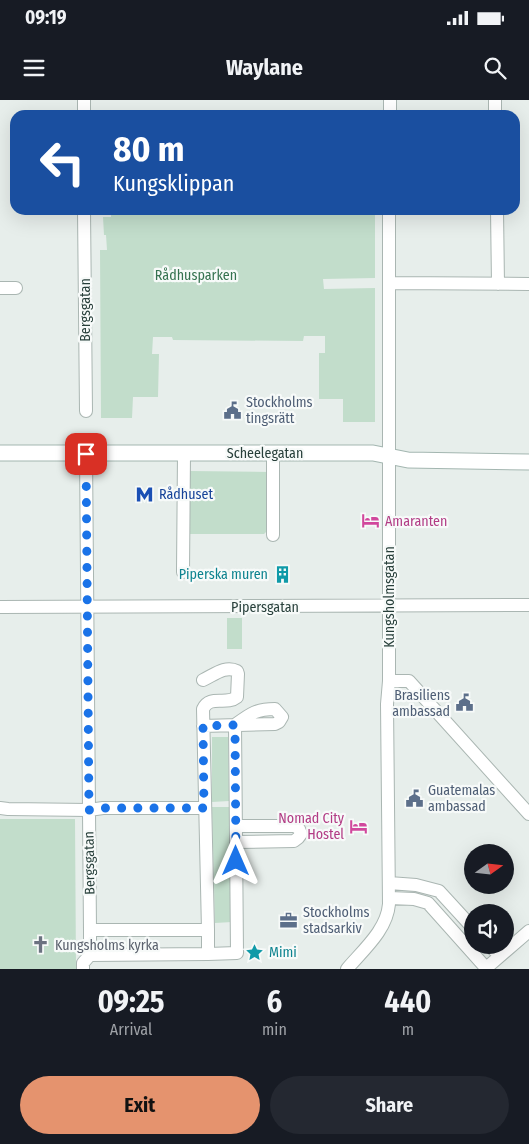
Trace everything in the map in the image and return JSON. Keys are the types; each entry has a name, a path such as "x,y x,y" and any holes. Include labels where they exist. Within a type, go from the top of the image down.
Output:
{"street":[{"name":"Bergsgatan","path":"84,215 86,411"},
{"name":"Kungsholmsgatan","path":"346,969 380,930 389,910 390,898 387,704 389,681 390,456 389,215"},
{"path":"496,215 498,284"},
{"path":"390,283 529,284"},
{"path":"0,288 16,288"},
{"name":"Scheelegatan","path":"0,453 373,453 408,460 529,462"},
{"path":"272,453 273,535"},
{"name":"Bergsgatan","path":"83,969 83,963 90,955 86,454"},
{"path":"183,572 184,454"},
{"name":"Pipersgatan","path":"0,607 529,605"},
{"path":"203,680 225,669 233,669 238,674 237,697 234,699 211,700 206,703 203,709 208,954"},
{"path":"389,681 409,681 529,814"},
{"path":"90,955 237,953 235,725 203,726"},
{"path":"0,808 89,810 103,808 204,808"},
{"path":"236,826 295,826 301,834 294,840 236,842"},
{"path":"389,883 416,885 439,891 464,918"},
{"path":"428,904 439,891"},
{"path":"390,898 414,900 428,904 486,968 529,931"},
{"path":"90,930 208,930"}],"green space":[{"name":"Rådhusparken","path":"111,215 375,215 375,278 323,279 324,289 375,288 375,422 343,422 343,399 319,399 319,353 325,353 325,336 304,336 303,341 173,340 172,337 153,337 152,354 159,354 158,397 133,397 132,418 101,418 100,250 107,250 103,217 111,217"},
{"path":"189,471 269,472 269,529 264,534 189,534"},
{"path":"227,618 242,618 242,649 227,649"},
{"path":"212,737 228,737 229,801 212,802"},
{"path":"212,807 229,807 232,922 215,923"},
{"path":"0,819 75,819 76,969 0,969"}],"place":[{"name":"Stockholms tingsrätt","path":"232,410"},
{"name":"Rådhuset","path":"145,494"},
{"name":"Amaranten","path":"371,521"},
{"name":"Piperska muren","path":"282,574"},
{"name":"Brasiliens ambassad","path":"464,703"},
{"name":"Guatemalas ambassad","path":"414,798"},
{"name":"Nomad City Hostel","path":"358,826"},
{"name":"Stockholms stadsarkiv","path":"289,920"},
{"name":"Kungsholms kyrka","path":"41,945"},
{"name":"Mimi","path":"255,952"}],"route":[{"path":"86,454 89,810 103,808 204,808 203,726 235,725 236,861"}]}
